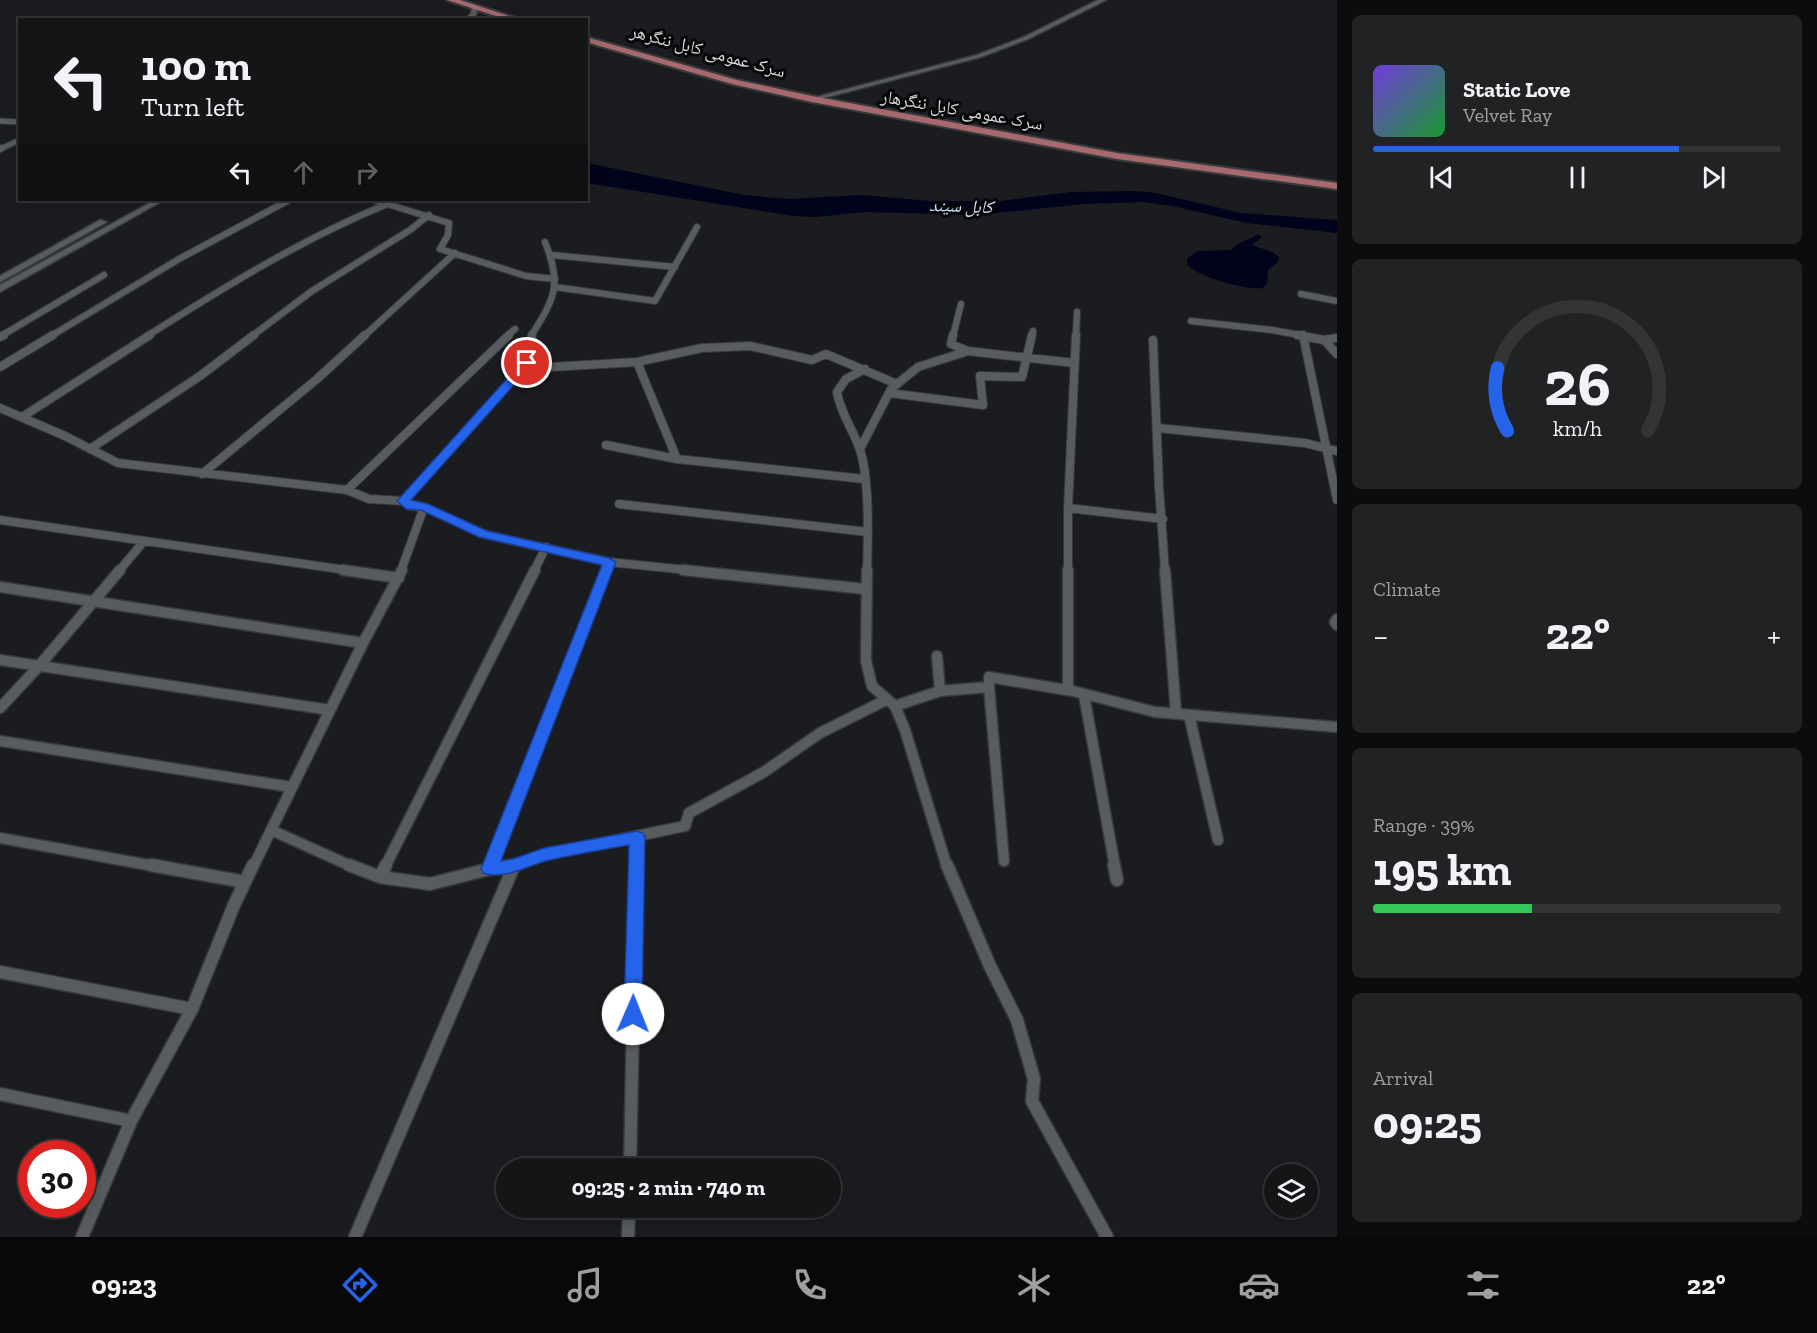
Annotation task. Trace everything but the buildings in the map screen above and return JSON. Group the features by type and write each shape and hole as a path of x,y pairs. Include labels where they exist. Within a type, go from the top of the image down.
{"highway":[{"path":"451,0 521,18"},
{"path":"465,0 521,18"},
{"name":"سرک عمومی کابل ننگرهار","path":"588,38 735,82 1117,156 1337,186"},
{"name":"سرک عمومی کابل ننگرهار","path":"817,98 1132,152 1337,180"}],"street":[{"path":"817,98 979,56 1026,38 1103,0"},
{"path":"470,18 474,13 474,7"},
{"path":"0,121 18,122"},
{"path":"0,149 18,141"},
{"path":"0,279 141,201"},
{"path":"0,289 158,201"},
{"path":"0,367 179,259 287,201"},
{"path":"376,201 449,223 447,235 440,249 526,276 655,301 697,226"},
{"path":"22,417 190,309 341,224 385,205"},
{"path":"90,449 200,376 312,291 429,216"},
{"path":"109,218 121,221"},
{"path":"404,501 527,363 531,337 549,308 555,283 552,255 545,242"},
{"path":"202,474 317,379 455,254"},
{"path":"552,255 675,267"},
{"path":"0,338 104,275"},
{"path":"1301,294 1337,301"},
{"path":"961,304 951,344 968,351 1074,363"},
{"path":"1068,690 1068,508 1077,312"},
{"path":"1191,321 1303,334 1324,340 1337,338"},
{"path":"347,490 515,329"},
{"path":"888,393 983,405 980,376 1022,377 1033,331"},
{"path":"1303,334 1337,500"},
{"path":"1153,340 1162,519 1176,713"},
{"path":"1324,340 1337,354"},
{"path":"527,363 550,367 637,362 702,348 750,346 812,360 826,354 897,384"},
{"path":"860,449 888,393 897,384 918,367 968,351"},
{"path":"637,362 677,459"},
{"path":"865,369 846,379 837,392 839,404 860,449 864,479 868,532 866,661 872,686 891,703 904,730 951,879 1017,1020 1034,1079 1032,1101 1107,1237"},
{"path":"0,408 118,463 347,490 369,499 404,501 411,506 424,507 483,534 609,562 866,589"},
{"path":"1158,428 1305,443 1337,452"},
{"path":"606,445 677,459 864,479"},
{"path":"619,504 868,532"},
{"path":"82,1237 131,1121 192,1009 245,882 363,643 399,578 424,507"},
{"path":"1068,508 1162,519"},
{"path":"0,520 399,578"},
{"path":"0,708 39,666 144,541"},
{"path":"380,877 546,548"},
{"path":"489,869 609,562"},
{"path":"0,587 363,643"},
{"path":"1337,619 1335,622 1337,625"},
{"path":"937,656 940,691"},
{"path":"0,660 330,710"},
{"path":"1004,861 989,677 1068,690 1155,712 1337,727"},
{"path":"271,830 325,856 380,877 430,884 489,869 514,866 544,855 685,826 689,813 764,772 820,733 891,703 940,691 989,687"},
{"path":"1084,695 1118,880"},
{"path":"1189,715 1218,840"},
{"path":"0,741 291,787"},
{"path":"630,1158 637,837"},
{"path":"0,838 245,882"},
{"path":"355,1237 514,866"},
{"path":"0,972 192,1009"},
{"path":"0,1094 131,1121"},
{"path":"628,1237 629,1218"}],"water":[{"name":"کابل سيند","path":"588,163 744,195 787,199 862,195 930,201 1000,201 1071,192 1135,191 1156,193 1241,213 1337,220 1337,233 1247,223 1172,206 1143,202 1084,204 977,215 865,212 816,217 794,216 588,183"},
{"path":"1258,234 1262,237 1252,245 1279,257 1278,262 1268,270 1267,284 1262,288 1222,282 1192,269 1187,264 1187,259 1197,251 1231,250 1237,244"}],"route":[{"path":"527,363 404,501 411,506 424,507 483,534 609,562 489,869 514,866 544,855 637,837 633,1014"}]}
